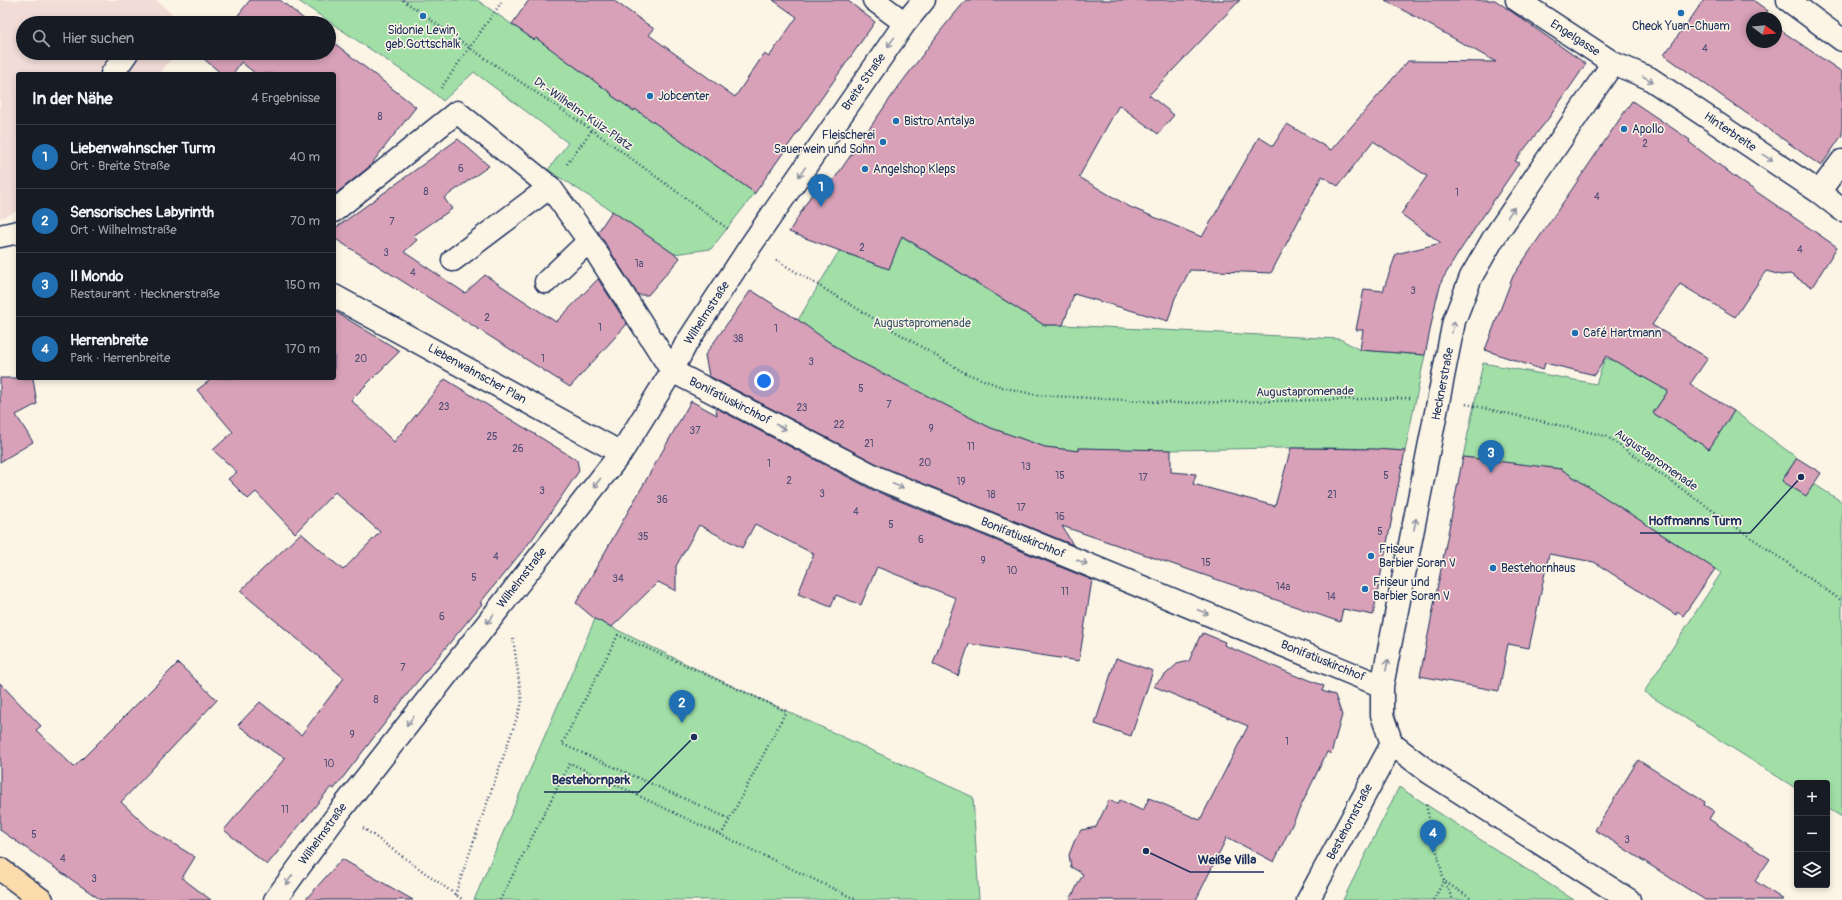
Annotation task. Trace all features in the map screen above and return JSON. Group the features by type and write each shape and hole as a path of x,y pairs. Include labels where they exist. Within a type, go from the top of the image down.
{"main road":[{"path":"0,869 42,900"}],"street":[{"path":"874,0 904,23"},
{"name":"Breite Straße","path":"751,245 904,23 924,0"},
{"name":"Engelgasse","path":"1518,0 1613,63"},
{"path":"1788,0 1842,40"},
{"path":"113,72 122,60"},
{"name":"Hinterbreite","path":"1613,63 1649,78 1819,192 1842,210"},
{"name":"Hecknerstraße","path":"1392,744 1382,715 1382,686 1454,321 1471,278 1493,239 1613,63"},
{"path":"336,210 457,112 550,187 589,241 672,371"},
{"path":"1819,192 1842,161"},
{"path":"453,260 550,187"},
{"path":"0,236 16,232"},
{"path":"546,282 589,241"},
{"name":"Wilhelmstraße","path":"275,900 340,811 621,452 672,371 686,344 751,245"},
{"name":"Liebenwahnscher Plan","path":"336,297 621,452"},
{"name":"Bonifatiuskirchhof","path":"672,371 878,478 1382,686"},
{"path":"1392,744 1430,774 1629,900"},
{"name":"Bestehornstraße","path":"1308,900 1392,744"}],"path":[{"name":"Dr.-Wilhelm-Külz-Platz","path":"403,0 470,48 592,130 751,245"},
{"path":"457,112 436,95 503,0"},
{"path":"550,187 592,130"},
{"name":"Augustapromenade","path":"751,245 965,373 1002,387 1036,395 1179,403 1440,398 1606,436 1842,601"},
{"path":"456,895 522,703 507,597"},
{"path":"721,835 730,819 786,711 618,635 562,744 730,819"},
{"path":"500,900 570,764 857,900"},
{"path":"1430,774 1426,806 1444,881 1453,900"},
{"path":"340,811 463,900"},
{"path":"1433,900 1444,881"},
{"path":"1444,881 1473,900"}],"shaded area":[{"path":"0,0 156,0 174,16 16,16 16,60 170,60 161,72 16,72 16,212 0,218"}],"green space":[{"path":"297,0 477,0 534,40 536,38 612,94 612,96 634,111 635,109 755,193 711,249 674,254 612,211 548,170 568,143 474,72 443,101 428,88 336,26 336,16 321,16"},
{"name":"Augustapromenade","path":"901,236 1044,325 1340,339 1360,350 1425,355 1405,451 1346,448 1136,450 1079,448 1079,451 1045,447 991,428 850,357 798,320 839,251 889,269"},
{"path":"1605,358 1615,361 1668,391 1653,413 1709,449 1734,411 1797,458 1782,480 1814,484 1842,502 1842,817 1830,810 1830,780 1794,780 1794,787 1644,692 1721,573 1561,469 1546,467 1536,474 1491,461 1492,457 1487,457 1487,460 1463,457 1483,363 1596,384"},
{"path":"595,619 715,678 973,797 979,900 474,900"},
{"path":"1399,787 1574,900 1343,900"}],"building":[{"path":"250,0 280,0 300,16 237,16"},
{"path":"529,0 613,0 654,29 649,35 735,97 764,54 769,57 797,17 773,0 847,0 875,22 755,193 635,109 634,111 611,95 612,94 536,38 534,40 512,24"},
{"path":"966,0 1240,0 1149,95 1174,115 1158,134 1119,105 1079,177 1130,207 1202,237 1259,137 1273,146 1287,124 1331,150 1408,61 1496,62 1385,0 1495,0 1586,64 1548,119 1515,161 1519,163 1442,280 1436,301 1425,355 1360,350 1363,330 1356,330 1364,289 1383,291 1396,254 1441,243 1401,214 1427,176 1373,141 1338,186 1322,176 1271,273 1190,270 1175,298 1168,321 1074,294 1063,325 1044,325 902,236 889,269 789,232 819,182 828,188 896,90"},
{"path":"1704,0 1753,0 1768,11 1746,12 1746,48 1782,48 1782,31 1842,72 1842,135 1821,166 1664,55"},
{"path":"336,44 416,107 369,167 336,193 336,72 254,72 241,62 234,72 220,72 205,60 336,60"},
{"path":"1632,101 1690,140 1689,142 1738,179 1837,247 1812,287 1790,274 1781,275 1766,271 1735,317 1680,284 1652,325 1708,358 1690,384 1734,411 1709,449 1653,413 1668,391 1606,356 1595,375 1545,363 1543,370 1485,350 1513,276"},
{"path":"458,139 489,166 444,198 452,209 413,236 417,240 404,252 465,293 485,275 556,322 598,279 627,324 570,387 336,239 336,228"},
{"path":"612,211 680,258 648,295 638,295 598,232"},
{"path":"751,290 798,320 850,357 991,428 1045,447 1079,451 1079,448 1171,450 1171,472 1196,474 1193,484 1275,506 1291,448 1375,449 1405,451 1373,615 1343,609 1340,622 1062,526 1073,545 883,467 709,376 705,355"},
{"path":"336,312 400,351 351,400 394,442 445,379 577,460 579,471 533,538 480,603 482,604 412,688 334,789 331,787 267,865 224,830 285,758 274,752 238,725 260,702 301,735 344,678 240,591 301,533 343,570 380,532 335,492 295,533 256,492 248,499 228,479 237,472 213,450 233,432 197,390 210,380 336,380"},
{"path":"0,378 33,380 37,404 16,415 33,442 0,462"},
{"path":"691,401 717,415 716,408 873,490 1092,580 1079,661 969,644 958,676 933,664 956,598 877,567 861,605 836,595 831,607 798,594 814,554 755,524 742,548 699,525 676,566 676,591 658,582 612,627 595,619 576,603"},
{"name":"Bestehornhaus","path":"1463,457 1561,469 1715,569 1683,616 1677,612 1676,615 1594,562 1549,554 1529,648 1508,644 1499,691 1420,676"},
{"path":"1797,458 1821,473 1806,496 1782,481"},
{"path":"1203,633 1225,642 1224,645 1301,678 1302,677 1324,686 1322,691 1335,695 1342,715 1331,754 1327,752 1274,862 1227,837 1196,900 1070,900 1083,874 1071,867 1069,855 1074,842 1081,830 1096,827 1109,800 1118,804 1120,800 1143,811 1149,798 1200,820 1248,726 1153,686 1177,664 1189,661 1200,636 1201,637"},
{"path":"1116,658 1153,671 1131,736 1095,724"},
{"path":"178,663 217,700 121,802 151,830 195,857 182,878 211,900 101,900 0,830 0,683 41,726 36,730 74,767"},
{"path":"1638,760 1705,802 1704,805 1714,811 1709,819 1770,859 1755,881 1784,900 1705,900 1595,830"},
{"path":"342,859 413,900 305,900"}],"place":[{"name":"Cheok Yuan-Chuam","path":"1681,13"},
{"name":"Sidonie Lewin, geb.Gottschalk","path":"423,16"},
{"name":"Jobcenter","path":"650,96"},
{"name":"Bistro Antalya","path":"896,121"},
{"name":"Apollo","path":"1624,129"},
{"name":"Fleischerei Sauerwein und Sohn","path":"883,142"},
{"name":"Angelshop Kleps","path":"865,169"},
{"name":"Liebenwahnscher Turm","path":"821,207"},
{"name":"Café Hartmann","path":"1575,333"},
{"name":"Il Mondo","path":"1491,473"},
{"name":"Hoffmanns Turm","path":"1801,477"},
{"name":"Friseur Barbier Soran V","path":"1371,556"},
{"name":"Bestehornhaus","path":"1493,568"},
{"name":"Friseur und Barbier Soran V","path":"1365,589"},
{"name":"Sensorisches Labyrinth","path":"682,723"},
{"name":"Bestehornpark","path":"694,737"},
{"name":"Weiße Villa","path":"1146,851"},
{"name":"Herrenbreite","path":"1433,853"}]}
